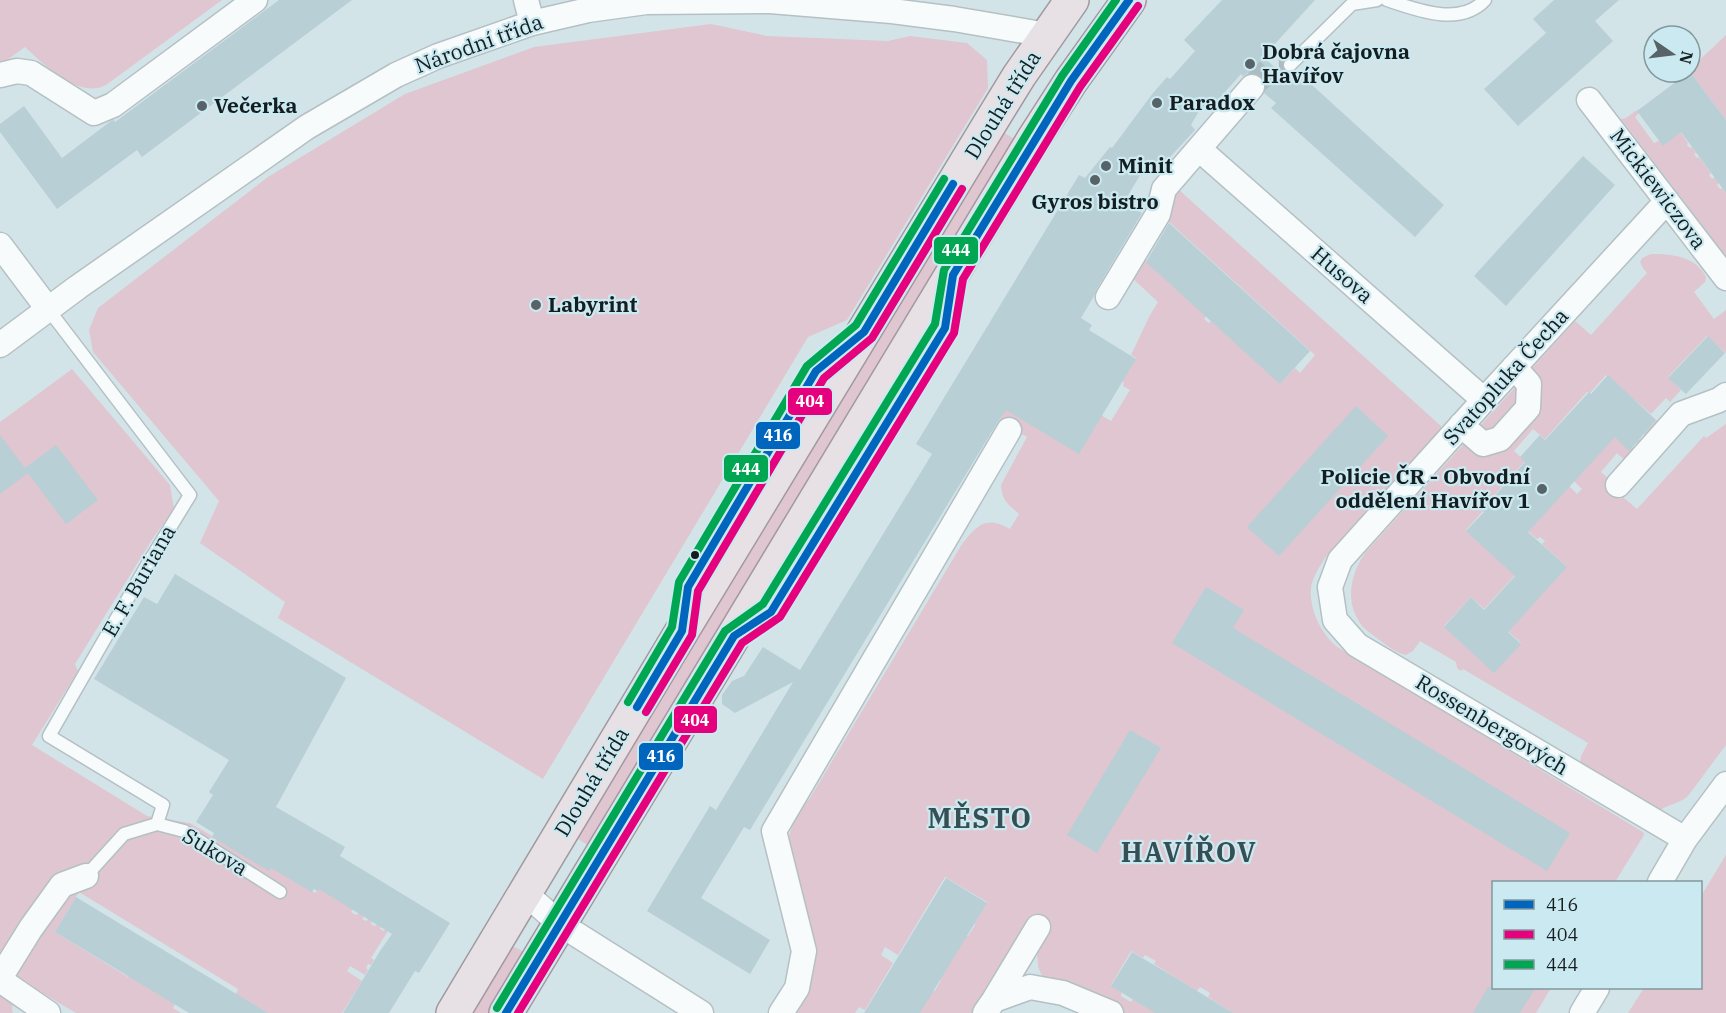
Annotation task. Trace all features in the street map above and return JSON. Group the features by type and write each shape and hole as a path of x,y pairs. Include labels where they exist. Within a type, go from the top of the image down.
{"main road":[{"name":"Dlouhá třída","path":"453,1013 1019,76 1072,0"},
{"name":"Národní třída","path":"1047,35 1119,12"},
{"path":"506,1013 952,275 1071,81 1119,12"}],"street":[{"path":"0,75 17,71 31,73 94,112 113,105 255,0"},
{"name":"Národní třída","path":"0,345 307,127 396,75 457,49 529,11 588,10 646,2 770,2 892,11 1047,35"},
{"path":"1108,297 1158,214 1164,189 1252,87"},
{"name":"Mickiewiczova","path":"1589,100 1726,278"},
{"name":"Husova","path":"1199,149 1484,400"},
{"name":"Svatopluka Čecha","path":"1330,587 1340,560 1667,201"},
{"path":"0,245 48,309"},
{"path":"1461,425 1483,444 1500,439 1528,408 1529,384 1514,367"},
{"path":"1618,485 1680,414 1719,400 1726,394"},
{"path":"781,1013 797,988 804,951 774,831 1009,430"},
{"name":"Rossenbergových","path":"1330,587 1335,620 1357,645 1685,839"},
{"path":"1661,881 1685,839 1726,784"},
{"name":"Sukova","path":"48,1013 0,979 31,928 62,885 86,876"},
{"path":"525,893 560,924 701,1013"},
{"path":"990,1006 1038,927"},
{"path":"990,1006 1030,987 1063,993 1111,1013"},
{"path":"1582,1013 1596,989"}],"lane":[{"path":"1290,65 1352,4 1377,0"},
{"path":"1387,0 1421,11 1461,15 1480,6 1485,0"},
{"name":"E. F. Buriana","path":"48,309 189,495 49,736 163,805 157,824"},
{"name":"Sukova","path":"86,876 123,834 157,824 184,831 280,892"}],"shaded area":[{"path":"0,0 222,0 106,85 85,88 63,78 25,47 0,65"},
{"path":"711,24 767,36 888,41 910,36 967,43 987,60 988,88 847,320 808,337 543,779 278,618 285,602 200,543 219,501 93,352 89,330 98,308 268,177 405,94 534,47"},
{"path":"1726,35 1726,120 1699,84 1702,84 1702,58"},
{"path":"1637,110 1639,113 1635,117 1654,143 1680,131 1687,145 1692,147 1696,153 1694,154 1711,173 1709,175 1712,179 1715,177 1719,183 1717,185 1726,193 1726,256 1621,119"},
{"path":"1001,131 1018,141 592,848 575,837"},
{"path":"1178,189 1441,426 1441,429 1325,558 1316,572 1311,588 1312,605 1327,637 1339,648 1643,832 1644,835 1616,881 1492,881 1492,989 1550,989 1536,1013 1233,1013 1208,997 1210,993 1200,987 1197,991 1154,964 1156,961 1145,955 1143,958 1131,951 1111,985 1122,993 1121,996 1131,1002 1133,999 1156,1013 1099,1013 1044,980 1038,967 1030,919 972,1013 919,1013 933,990 935,991 987,902 945,877 898,955 885,947 881,955 893,963 865,1010 859,1007 855,1013 797,1013 792,1009 799,996 788,843 790,831 962,544 977,527 983,524 994,523 1010,529 1019,514 1004,499 1001,485 1027,437 999,421 1005,410 1101,415 1111,421 1130,390 1123,386 1122,381 1136,358 1131,355 1158,302 1129,275 1138,253 1207,315 1204,319 1209,323 1212,320 1281,383 1295,368 1300,373 1315,355 1168,221 1158,222"},
{"path":"1651,254 1689,260 1702,270 1706,277 1705,282 1694,292 1714,319 1726,310 1726,353 1707,336 1668,377 1681,390 1670,402 1666,398 1651,414 1606,375 1590,393 1587,392 1545,439 1533,429 1514,451 1525,461 1466,530 1515,575 1484,609 1471,597 1444,626 1494,672 1521,643 1508,631 1566,566 1542,544 1545,541 1540,537 1537,539 1528,531 1569,486 1577,494 1582,489 1574,481 1614,436 1635,449 1639,445 1636,442 1638,439 1642,442 1646,436 1644,434 1656,420 1664,426 1629,464 1617,453 1601,472 1612,482 1607,488 1620,499 1623,497 1637,509 1704,436 1706,438 1726,424 1726,745 1688,796 1659,811 1580,765 1581,756 1588,743 1463,669 1461,671 1457,668 1456,662 1420,641 1413,651 1406,655 1388,646 1363,627 1353,609 1351,599 1353,580 1365,553 1575,321 1591,335 1647,273 1640,262 1642,258"},
{"path":"72,369 170,485 174,509 153,538 75,664 78,671 32,745 147,816 190,823 269,870 271,867 315,893 319,888 353,909 351,912 364,916 362,919 366,921 369,919 372,921 371,924 375,926 377,924 381,926 380,929 388,931 371,958 374,960 371,965 368,964 365,975 350,966 347,971 362,981 342,1013 268,1013 236,994 238,989 79,892 55,932 175,1004 173,1008 181,1013 76,1013 5,971 0,978 0,422"},
{"path":"1726,855 1726,1013 1628,1013 1643,989 1702,989 1702,894"},
{"path":"514,947 524,953 492,1013 470,1013 508,949"},
{"path":"0,995 13,1003 13,1013 0,1013"}],"building":[{"path":"279,0 352,0 142,157 137,150 57,209 0,132 0,124 24,106 62,158 111,121 115,122"},
{"path":"1222,0 1315,0 1263,57 1293,83 1301,75 1444,205 1415,237 1271,108 1276,103 1264,93 1266,83 1262,77 1254,73 1243,76 1241,74 1216,102 1210,100 1199,111 1191,125 1195,130 1160,168 1154,172 1142,172 1124,202 1142,213 1081,318 1092,325 1089,330 1136,359 1079,454 1006,410 750,830 744,827 701,898 770,940 750,974 647,911 710,806 716,810 793,682 735,713 722,704 722,695 732,681 744,676 763,647 800,670 932,454 916,444 1079,175 1085,178 1110,147 1112,148 1153,93 1167,77 1170,79 1195,51 1184,40"},
{"path":"1554,0 1619,0 1595,21 1613,41 1518,126 1484,89 1546,33 1533,19"},
{"path":"1673,84 1699,84 1726,120 1726,193 1681,132 1663,146 1637,111"},
{"path":"1583,156 1615,185 1506,306 1474,276"},
{"path":"1169,223 1310,351 1280,384 1146,262"},
{"path":"1708,336 1725,353 1686,394 1668,378"},
{"path":"1608,375 1656,420 1629,451 1615,437 1528,532 1567,567 1508,632 1521,644 1494,673 1444,627 1471,597 1484,610 1515,576 1466,531 1525,462 1520,457 1540,435 1545,440 1589,392 1591,394"},
{"path":"1356,406 1388,436 1279,556 1247,527"},
{"path":"0,435 25,468 56,445 98,500 66,524 28,473 0,494"},
{"path":"175,574 346,678 276,807 345,847 340,856 450,923 419,973 415,971 389,1013 343,1013 392,934 319,889 318,891 314,889 312,892 271,868 269,871 212,837 214,833 196,822 213,795 209,792 229,760 94,679 144,597 157,604"},
{"path":"1206,587 1244,610 1233,628 1570,833 1547,871 1172,643"},
{"path":"1130,730 1161,748 1097,853 1067,835"},
{"path":"946,878 987,903 920,1013 864,1013"},
{"path":"76,897 268,1013 189,1013 55,932"},
{"path":"1132,952 1233,1013 1155,1013 1111,986"},
{"path":"1488,987 1492,989 1535,989 1520,1013 1473,1013"}],"tunnel":[{"path":"1252,87 1272,66 1290,65"}],"transit line":[{"name":"444","path":"497,1008 725,631 763,604 935,324 944,270 1062,76 1116,0"},
{"name":"416","path":"506,1013 734,636 771,612 945,328 953,275 1071,81 1129,0"},
{"name":"404","path":"518,1013 742,643 780,617 954,333 963,279 1080,87 1138,6"},
{"name":"444","path":"628,702 672,627 679,582 807,366 856,325 944,179"},
{"name":"416","path":"637,707 682,631 688,587 816,371 864,332 953,184"},
{"name":"404","path":"646,712 692,635 698,591 824,378 872,338 962,189"}],"place":[{"name":"Dobrá čajovna Havířov","path":"1250,64"},
{"name":"Paradox","path":"1157,103"},
{"name":"Večerka","path":"202,106"},
{"name":"Minit","path":"1106,166"},
{"name":"Gyros bistro","path":"1095,180"},
{"name":"Labyrint","path":"536,305"},
{"name":"Policie ČR - Obvodní oddělení Havířov 1","path":"1542,489"}],"district":[{"name":"MĚSTO","path":"980,819"},
{"name":"HAVÍŘOV","path":"1189,853"}]}
